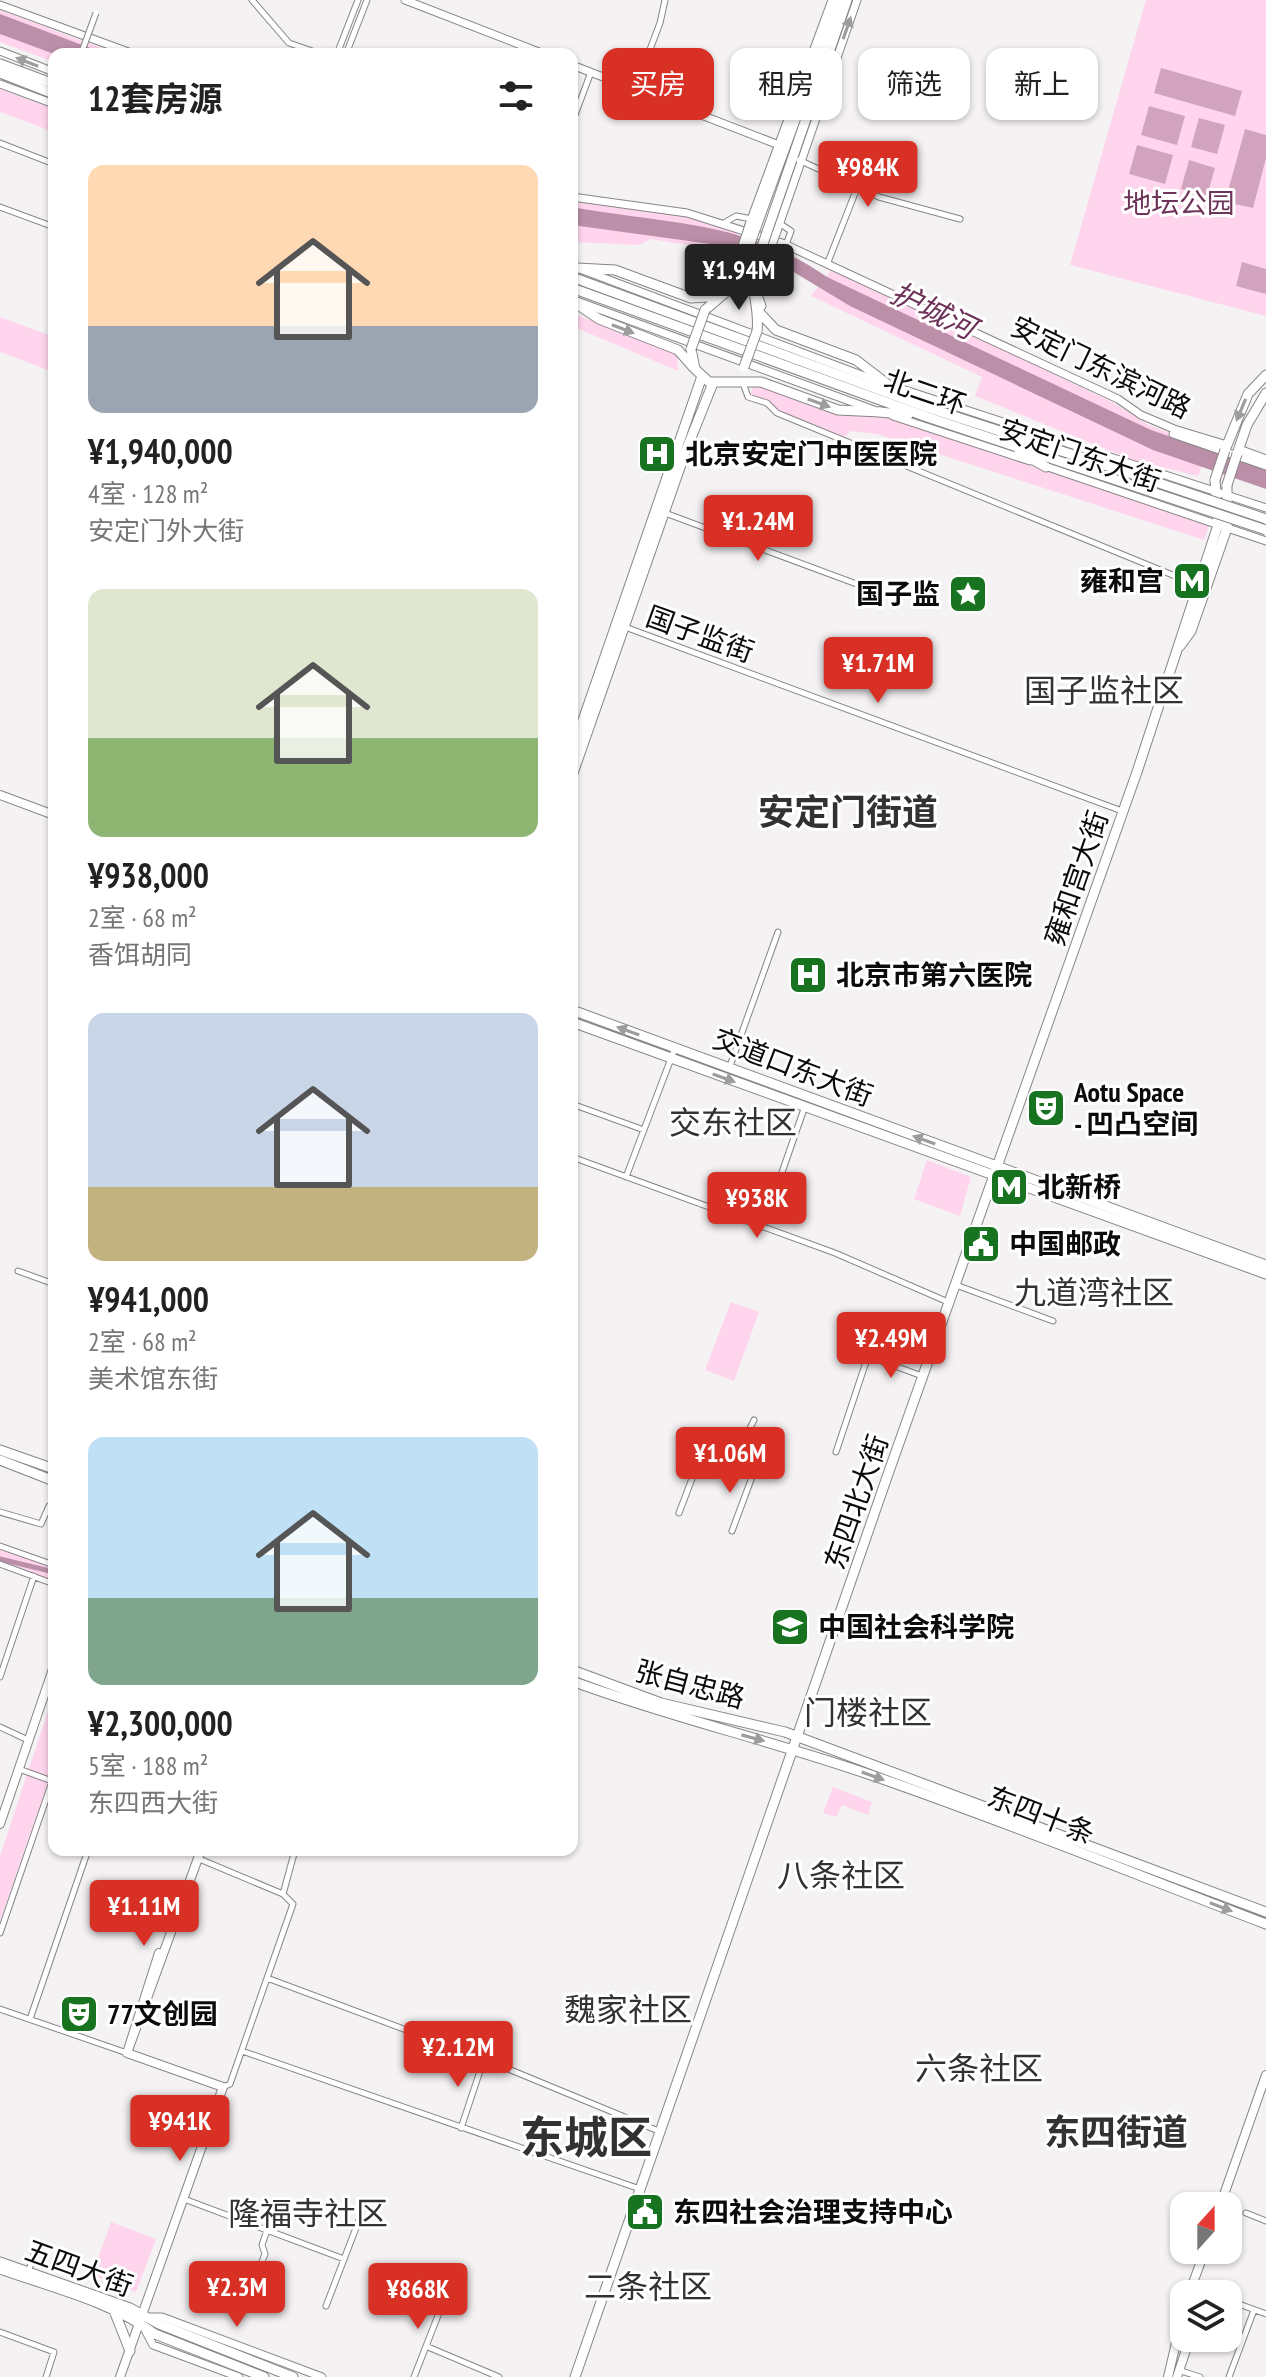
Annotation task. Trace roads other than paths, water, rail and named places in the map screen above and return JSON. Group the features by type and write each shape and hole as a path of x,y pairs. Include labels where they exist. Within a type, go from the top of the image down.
{"main road":[{"path":"839,0 784,149 775,221 752,292 776,330 856,360 928,413"},
{"path":"578,270 615,270 691,298 733,286 752,224 847,0"},
{"path":"0,64 48,82"},
{"path":"0,73 48,92"},
{"name":"北二环","path":"578,272 995,439 1266,519"},
{"name":"北二环","path":"578,290 928,413 1127,478 1266,530"},
{"path":"578,757 698,374 691,349 705,310 720,292"},
{"path":"578,304 599,319 678,350 698,374 713,383 761,382 838,410 928,413"},
{"path":"737,382 757,331 760,309"},
{"path":"1223,527 1215,480 1248,394 1266,375"},
{"path":"578,736 713,383"},
{"path":"1223,527 1227,490 1238,452 1253,414 1266,393"},
{"path":"995,439 1046,467"},
{"name":"雍和宫大街","path":"996,1172 1123,811 1198,585 1223,527"},
{"name":"雍和宫大街","path":"1178,648 1191,631 1223,527"},
{"path":"0,795 48,813"},
{"name":"交道口东大街","path":"578,1012 730,1066 996,1172"},
{"name":"交道口东大街","path":"578,1024 805,1108 996,1172"},
{"path":"996,1172 1266,1265"},
{"path":"996,1172 1266,1274"},
{"name":"东四北大街","path":"575,2377 996,1172"},
{"path":"0,1450 48,1467"},
{"path":"0,1460 48,1479"},
{"name":"张自忠路","path":"578,1672 661,1703 800,1738"},
{"name":"张自忠路","path":"578,1683 658,1712 796,1750"},
{"path":"0,1824 48,1684"},
{"name":"东四十条","path":"800,1738 1266,1912"},
{"name":"东四十条","path":"796,1750 1266,1924"},
{"path":"120,2377 223,2087 127,2053 129,2039 197,1856"},
{"path":"1225,2192 1266,2075"},
{"name":"五四大街","path":"0,2262 142,2319"},
{"name":"五四大街","path":"0,2269 115,2313 142,2319"},
{"path":"115,2313 130,2351"},
{"path":"142,2319 155,2334 264,2377"},
{"path":"142,2319 293,2377"},
{"path":"1174,2373 1177,2352"},
{"path":"1174,2373 1184,2352"}],"street":[{"path":"252,0 289,43 304,48"},
{"path":"339,48 358,0"},
{"path":"348,48 367,0"},
{"path":"405,0 529,48"},
{"path":"651,48 665,0"},
{"path":"784,149 832,0"},
{"path":"786,245 791,231 775,221 801,160 857,0"},
{"path":"0,5 118,48"},
{"path":"83,48 96,13"},
{"path":"0,51 48,70"},
{"path":"578,67 602,76"},
{"path":"578,107 591,72"},
{"path":"0,84 48,102"},
{"path":"712,120 784,149 857,188 960,219"},
{"path":"0,143 48,162"},
{"path":"828,262 857,188"},
{"name":"安定门东滨河路","path":"578,198 687,213 786,245 1118,399 1141,415 1226,448"},
{"path":"0,207 48,225"},
{"path":"724,223 736,216 752,224"},
{"name":"安定门东大街","path":"578,271 890,386 1216,492 1227,490 1266,508"},
{"name":"安定门东大街","path":"578,302 618,313 880,412 1266,541"},
{"path":"737,382 748,397 767,403 777,413 1198,585"},
{"path":"1141,415 1169,432 1266,466"},
{"path":"1238,452 1266,459"},
{"path":"1131,496 1141,467"},
{"path":"664,513 862,586"},
{"name":"国子监街","path":"620,626 1123,811"},
{"path":"730,1066 778,932"},
{"path":"626,1177 675,1048"},
{"path":"763,1227 808,1097"},
{"path":"578,1106 644,1130"},
{"path":"578,1159 763,1227 950,1303"},
{"path":"18,1271 48,1282"},
{"path":"956,1285 1053,1321"},
{"path":"836,1452 868,1356 923,1376"},
{"path":"734,1462 754,1420"},
{"path":"679,1513 701,1455"},
{"path":"732,1531 755,1469"},
{"path":"0,1512 41,1524 48,1508"},
{"path":"0,1546 48,1563"},
{"path":"0,1564 48,1582"},
{"path":"0,1677 34,1576"},
{"path":"0,1727 29,1740"},
{"path":"19,1769 48,1778"},
{"path":"0,1933 48,1794"},
{"path":"30,2019 86,1856"},
{"path":"206,1856 283,1894 293,1904 230,2084 223,2087"},
{"path":"283,1894 293,1856"},
{"path":"267,1978 484,2059 661,2132"},
{"path":"0,2009 127,2053"},
{"path":"242,2051 640,2189"},
{"path":"461,2128 484,2059"},
{"path":"184,2199 344,2259"},
{"path":"1246,2213 1266,2221"},
{"path":"326,2306 361,2215"},
{"path":"255,2279 265,2254 262,2245 267,2230"},
{"path":"28,2272 37,2247"},
{"path":"414,2377 446,2295"},
{"path":"1242,2305 1266,2314"},
{"path":"1229,2377 1254,2310"},
{"path":"239,2377 153,2345 142,2319 162,2317 322,2377"},
{"path":"0,2332 54,2352 46,2377"},
{"path":"428,2347 499,2377"},
{"path":"1174,2373 1200,2377"}],"waterway":[{"path":"0,1559 48,1571"}],"place":[{"name":"北京安定门中医医院","path":"657,454"},
{"name":"雍和宫","path":"1192,581"},
{"name":"国子监","path":"968,594"},
{"name":"北京市第六医院","path":"808,975"},
{"name":"Aotu Space - 凹凸空间","path":"1046,1108"},
{"name":"北新桥","path":"1009,1187"},
{"name":"中国邮政","path":"981,1244"},
{"name":"中国社会科学院","path":"790,1627"},
{"name":"77文创园","path":"79,2014"},
{"name":"东四社会治理支持中心","path":"645,2212"}],"district":[{"name":"国子监社区","path":"1104,691"},
{"name":"安定门街道","path":"848,812"},
{"name":"交东社区","path":"733,1123"},
{"name":"九道湾社区","path":"1094,1293"},
{"name":"门楼社区","path":"868,1713"},
{"name":"八条社区","path":"841,1876"},
{"name":"魏家社区","path":"628,2010"},
{"name":"六条社区","path":"979,2069"},
{"name":"东四街道","path":"1116,2132"},
{"name":"东城区","path":"586,2138"},
{"name":"隆福寺社区","path":"308,2214"},
{"name":"二条社区","path":"648,2287"}],"park label":[{"name":"地坛公园","path":"1179,203"}],"water label":[{"name":"护城河","path":"933,311"}]}
